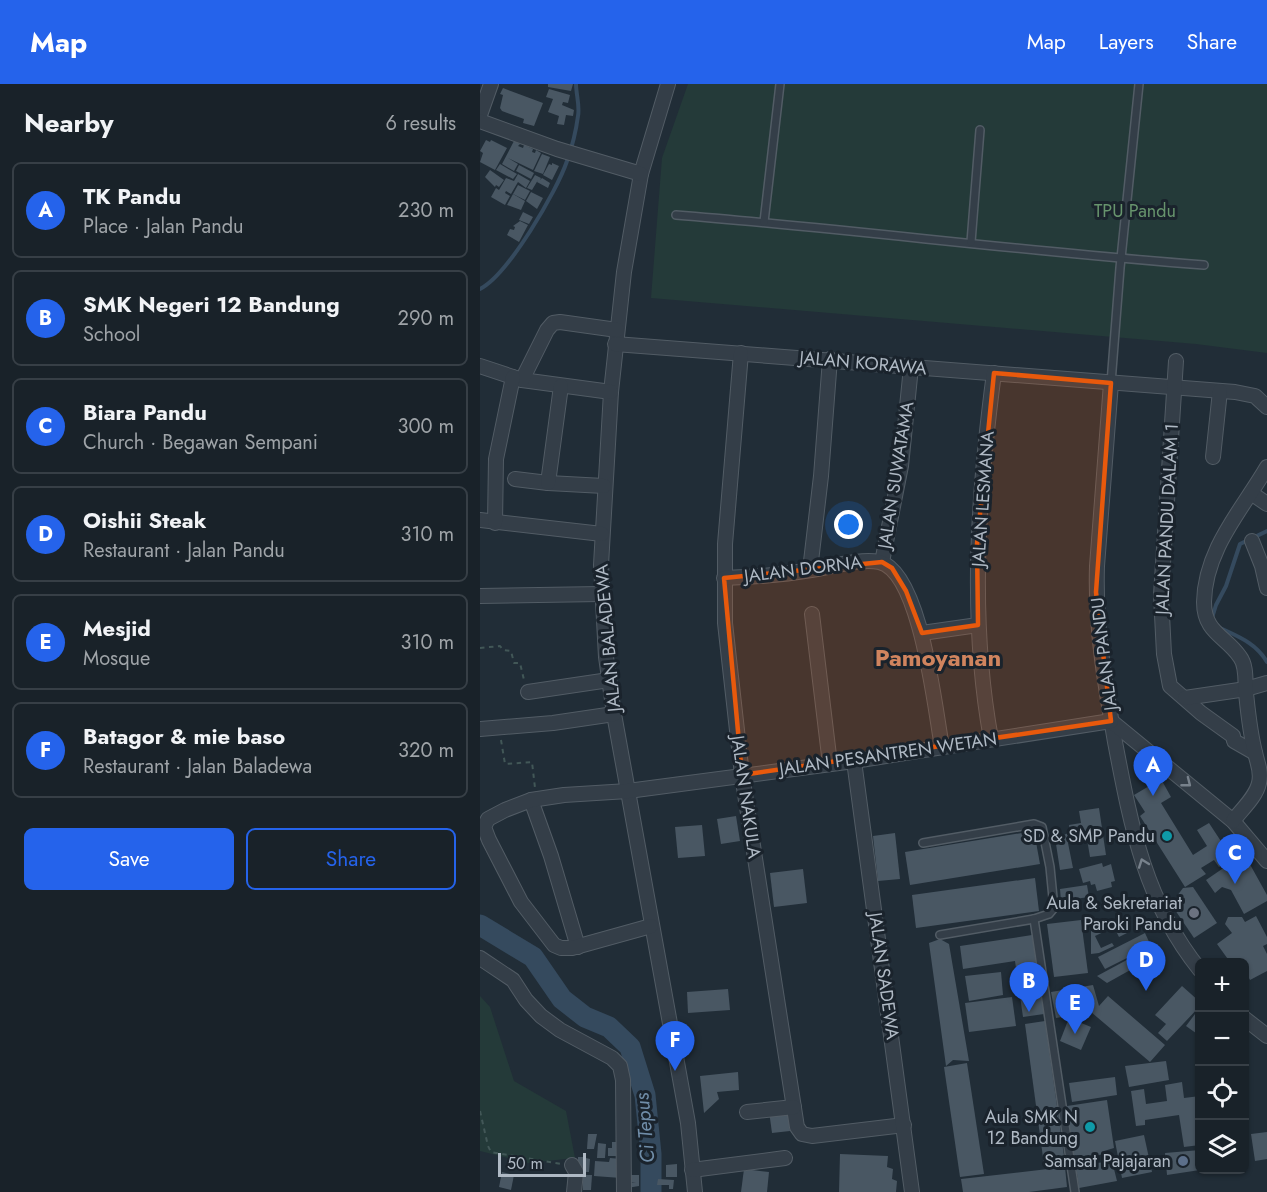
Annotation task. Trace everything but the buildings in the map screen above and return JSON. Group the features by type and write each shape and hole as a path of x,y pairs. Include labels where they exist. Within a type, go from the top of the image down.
{"street":[{"path":"480,115 491,84"},
{"name":"JALAN BALADEWA","path":"668,84 641,174 624,272 616,337 604,486 601,594 614,714 688,1123 695,1192"},
{"path":"480,122 557,149 641,174"},
{"name":"JALAN KORAWA","path":"517,379 553,323 616,337 741,353 1111,383"},
{"name":"JALAN NAKULA","path":"741,353 724,578 725,623 742,775 794,1107 799,1130 806,1136 904,1125"},
{"path":"810,570 821,476 830,359"},
{"name":"JALAN PANDU DALAM 1","path":"1176,361 1161,595 1164,654 1170,686 1201,713 1233,736 1234,741 1259,751"},
{"path":"480,366 517,379 611,392"},
{"name":"JALAN SUWATAMA","path":"911,367 901,466 882,562 892,568 917,614 942,747"},
{"name":"JALAN LESMANA","path":"991,739 978,625 977,544 994,373"},
{"path":"495,523 496,459 517,379"},
{"path":"1111,383 1245,393 1264,401"},
{"name":"JALAN PANDU","path":"1111,383 1096,592 1099,634 1111,721 1131,826 1140,855 1164,915 1176,937 1195,963"},
{"path":"548,483 561,386"},
{"path":"1214,457 1220,391"},
{"path":"1233,821 1258,786 1259,751 1242,660 1210,626 1204,605 1207,579 1217,546 1267,467"},
{"path":"515,478 548,483 604,486"},
{"path":"1251,493 1267,504"},
{"path":"480,520 602,534"},
{"path":"1252,542 1262,566 1267,588"},
{"name":"JALAN DORNA","path":"724,578 771,576 867,561 882,562"},
{"path":"480,596 601,594"},
{"path":"812,614 830,764"},
{"path":"922,633 978,625"},
{"path":"528,692 609,680"},
{"path":"1185,698 1246,689 1267,683"},
{"path":"480,729 614,714"},
{"path":"1111,721 1233,821 1267,861"},
{"name":"JALAN PESANTREN WETAN","path":"484,842 484,827 488,819 505,810 534,800 564,795 628,791 854,761 1111,721"},
{"name":"JALAN SADEWA","path":"854,761 912,1192"},
{"path":"1250,799 1267,795"},
{"path":"534,800 578,947"},
{"path":"484,842 521,902 554,945 561,948 578,947 651,926"},
{"path":"480,958 513,980 526,1000 541,1016 560,1030 612,1058 620,1066 623,1080 624,1192"},
{"path":"1249,1021 1267,1036"},
{"path":"747,1112 794,1107"},
{"path":"692,1170 785,1158"},
{"path":"572,1165 576,1172 574,1192"}],"lane":[{"path":"764,222 780,84"},
{"path":"1111,383 1139,84"},
{"path":"971,242 980,130"},
{"path":"676,215 971,242 1121,259 1204,264"},
{"path":"923,843 1034,824 1042,827 1050,867 1054,908 1049,914 1034,919 940,935"},
{"path":"1034,919 1075,1192"}],"path":[{"path":"480,648 500,646 503,650 513,650 514,663 520,663 528,692"},
{"path":"500,728 505,764 531,762 534,800"},
{"path":"480,1110 491,1152 572,1165"}],"highlighted area":[{"path":"994,373 1111,383 1096,592 1111,721 742,775 724,578 882,562 892,568 906,591 922,633 978,625 977,544"}],"green space":[{"name":"TPU Pandu","path":"688,84 1267,84 1267,353 1196,344 651,298 662,158"},
{"path":"480,996 490,1007 514,1081 566,1111 575,1158 528,1163 480,1151"}],"waterway":[{"path":"480,289 491,281 517,250 562,175 571,150 577,122 579,108 576,84"},
{"path":"1212,618 1240,544 1267,531"},
{"path":"1220,628 1252,645 1267,662"},
{"name":"Ci Tepus","path":"480,925 533,957 562,999 585,1017 609,1027 630,1047 645,1095 651,1154 651,1192"}],"place":[{"name":"TK Pandu","path":"1153,796"},
{"name":"SD & SMP Pandu","path":"1167,836"},
{"name":"Biara Pandu","path":"1235,884"},
{"name":"Aula & Sekretariat Paroki Pandu","path":"1194,913"},
{"name":"Oishii Steak","path":"1146,991"},
{"name":"SMK Negeri 12 Bandung","path":"1029,1012"},
{"name":"Mesjid","path":"1075,1034"},
{"name":"Batagor & mie baso","path":"675,1071"},
{"name":"Aula SMK N 12 Bandung","path":"1090,1127"},
{"name":"Samsat Pajajaran","path":"1183,1161"}],"district":[{"name":"Pamoyanan","path":"938,657"}]}
